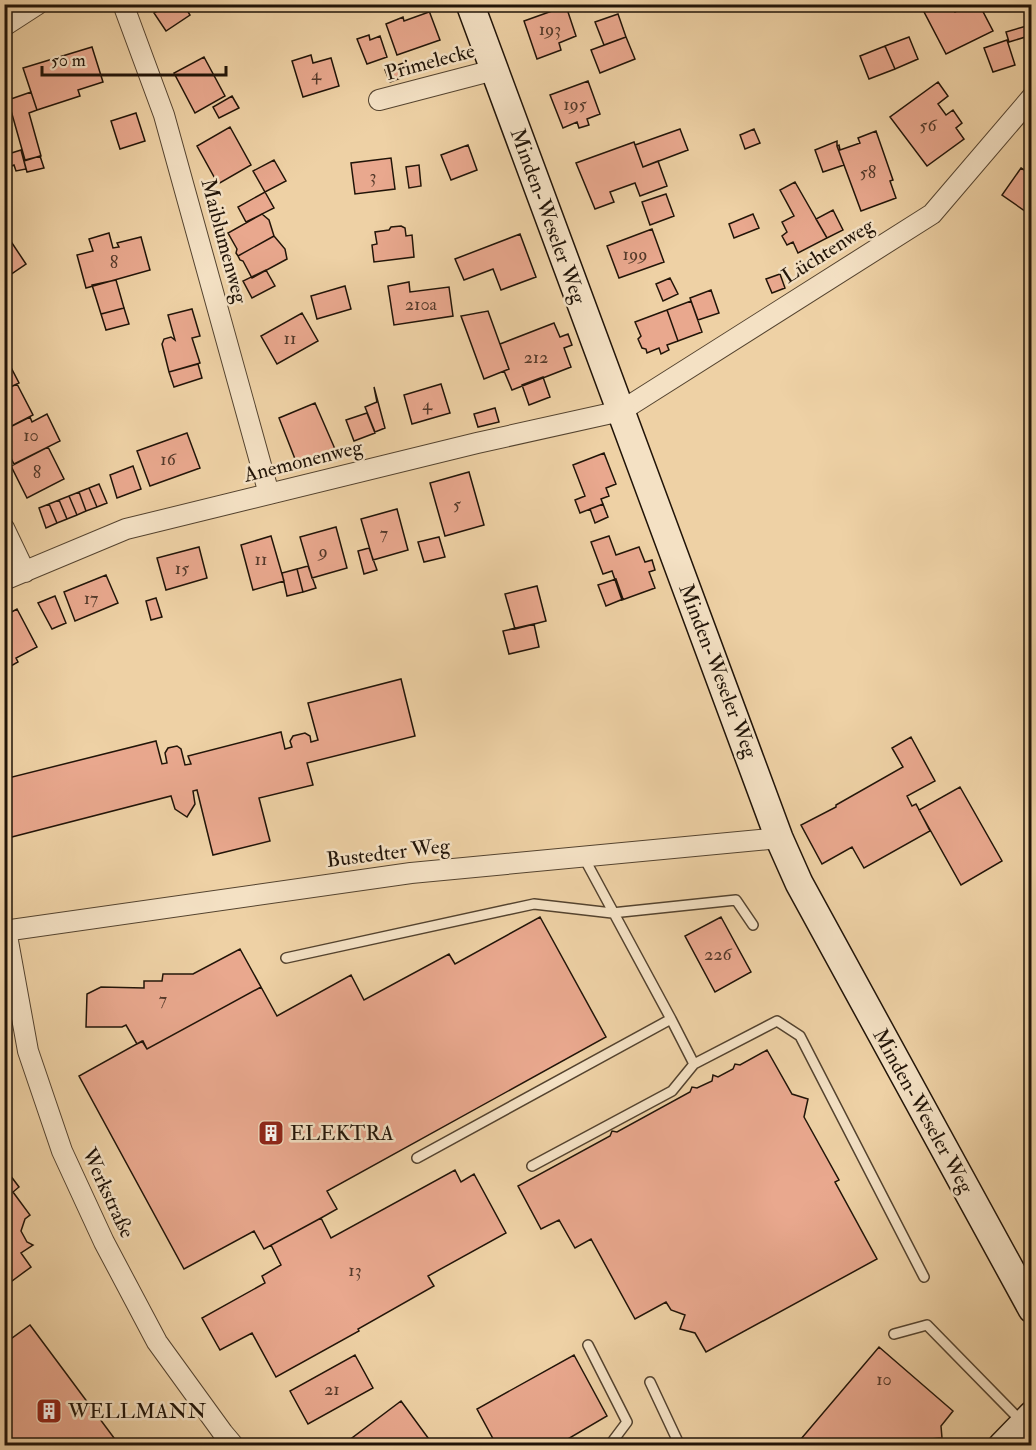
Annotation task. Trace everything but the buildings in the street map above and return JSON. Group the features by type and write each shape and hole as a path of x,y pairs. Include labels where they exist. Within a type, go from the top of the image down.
{"street":[{"path":"4,26 38,4"},
{"name":"Maiblumenweg","path":"123,4 164,115 269,494"},
{"name":"Minden-Weseler Weg","path":"470,4 779,838 799,883 1032,1309"},
{"name":"Primelecke","path":"379,100 494,70"},
{"name":"Lüchtenweg","path":"621,411 932,214 1032,97"},
{"name":"Anemonenweg","path":"4,580 126,529 477,443 621,411"},
{"path":"4,528 25,572"},
{"name":"Bustedter Weg","path":"5,930 411,873 779,838"},
{"name":"Werkstraße","path":"5,930 28,1051 62,1151 104,1242 157,1342 234,1446"},
{"path":"1002,1446 1028,1420"}],"lane":[{"path":"583,856 694,1064"},
{"path":"286,958 534,904 612,913 736,900 753,925"},
{"path":"417,1158 671,1019"},
{"path":"532,1166 672,1091 694,1064 777,1021 800,1036 924,1277"},
{"path":"894,1334 927,1325 1028,1420"},
{"path":"588,1345 627,1422 609,1446"},
{"path":"650,1382 680,1446"}],"place":[{"name":"ELEKTRA","path":"271,1133"},
{"name":"WELLMANN","path":"49,1411"}]}
